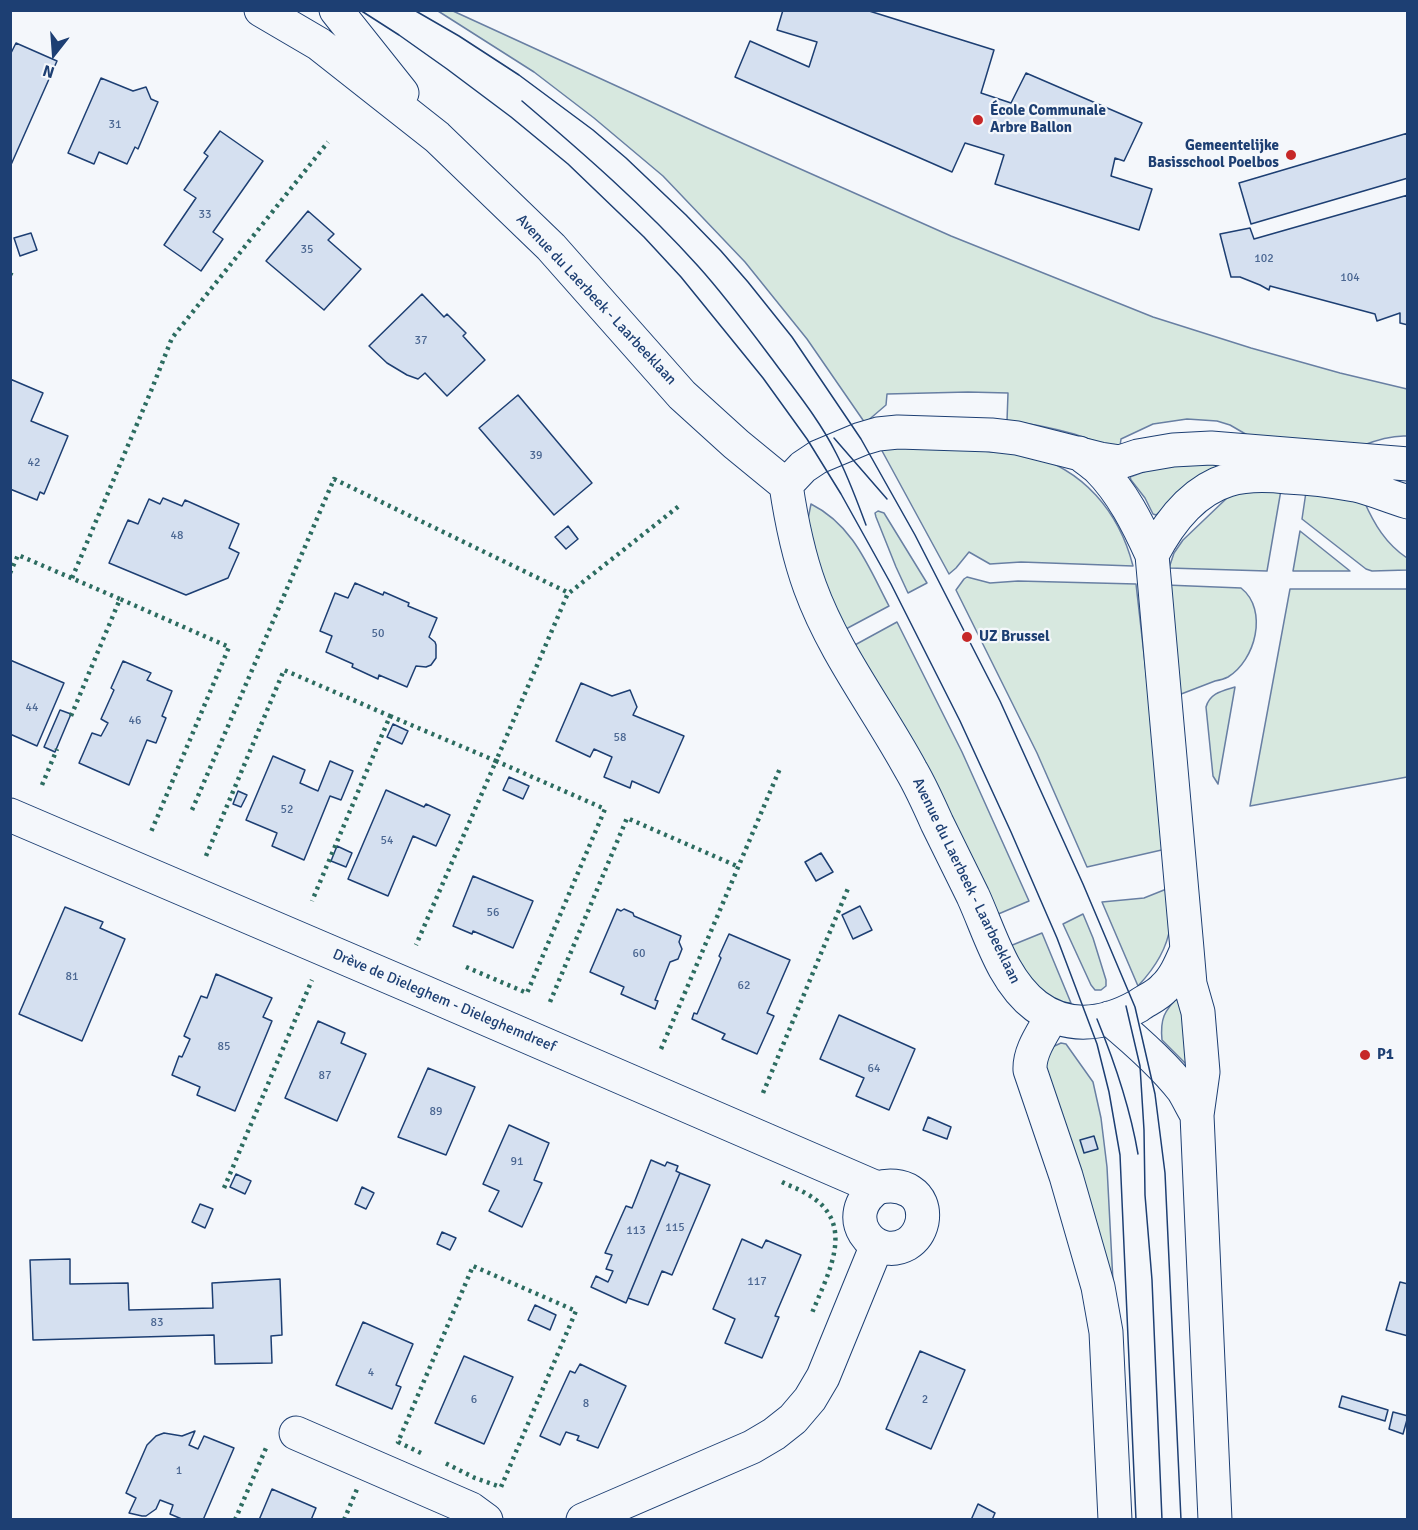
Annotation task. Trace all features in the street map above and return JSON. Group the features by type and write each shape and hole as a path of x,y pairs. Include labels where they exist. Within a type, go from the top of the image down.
{"street":[{"name":"Avenue du Laerbeek - Laarbeeklaan","path":"261,10 319,44 437,137 551,247 682,395 786,485 791,520 810,587 836,646 912,770 1008,974 1020,991 1052,1016 1065,1021 1094,1022 1131,1010 1164,989 1177,972 1186,949 1152,555 1127,506 1098,469 1080,453"},
{"path":"336,10 437,137"},
{"path":"786,485 803,467 819,457 861,439 898,432 1017,438 1120,462 1138,456 1173,450 1211,448 1407,464"},
{"path":"1152,555 1171,522 1184,508 1213,486 1228,480 1264,475 1303,477 1356,486 1407,502"},
{"name":"Drève de Dieleghem - Dieleghemdreef","path":"10,815 877,1188 886,1185 905,1188 913,1193 922,1211 922,1220 916,1235 903,1246 894,1248 877,1245"},
{"path":"1186,949 1190,984 1198,1012 1203,1072 1197,1115 1215,1520"},
{"path":"1052,1016 1030,1059 1030,1070 1066,1176 1098,1287 1106,1332 1115,1520"},
{"path":"1109,1018 1166,1071 1183,1091 1197,1115"},
{"path":"583,1520 752,1447 793,1419 810,1399 823,1377 877,1245 863,1230 860,1211 863,1201 877,1188"},
{"path":"296,1433 471,1509 486,1520"}],"shaded area":[{"path":"438,11 453,11 951,236 1153,317 1251,348 1407,389 1407,436 1384,438 1361,446 1249,436 1230,425 1217,421 1187,419 1153,424 1121,439 1120,446 1114,446 1049,428 1007,421 1008,393 968,392 887,394 886,405 865,423 807,339 745,262 663,176 594,118 534,72"},
{"path":"925,447 1023,453 1065,470 1096,495 1108,510 1127,546 1133,566 1021,562 990,564 969,552 949,574 881,449"},
{"path":"1215,464 1214,469 1199,478 1156,515 1153,514 1130,477 1157,467"},
{"path":"1281,490 1267,571 1169,568 1174,553 1183,540 1227,498 1238,492"},
{"path":"1306,492 1364,501 1381,533 1407,558 1407,570 1372,571 1366,569 1302,519"},
{"path":"811,504 826,513 849,535 889,606 844,630 820,576 808,519"},
{"path":"878,511 884,513 927,583 908,593 876,517 875,513"},
{"path":"1300,531 1350,571 1293,571"},
{"path":"967,577 990,583 1018,581 1136,584 1166,849 1087,867 1037,753 956,590"},
{"path":"1166,585 1241,588 1250,597 1255,609 1255,635 1251,648 1237,669 1226,678 1176,696"},
{"path":"1290,589 1407,589 1407,777 1250,806"},
{"path":"897,622 962,752 1029,901 996,915 853,646"},
{"path":"1235,687 1218,784 1213,776 1206,707 1210,699 1221,691"},
{"path":"1169,888 1171,922 1166,943 1154,966 1138,986 1102,902 1144,898"},
{"path":"1083,914 1106,980 1106,986 1101,990 1095,990 1091,985 1063,924"},
{"path":"1042,933 1071,1003 1063,1003 1037,991 1010,946"},
{"path":"1179,996 1187,1065 1162,1040 1164,1016"},
{"path":"1061,1043 1066,1044 1093,1082 1101,1118 1107,1167 1115,1320 1041,1063 1048,1049"}],"building":[{"path":"783,10 866,10 994,50 981,93 1011,103 1026,73 1142,123 1124,161 1115,158 1111,176 1152,189 1139,230 995,184 1004,155 965,143 952,172 735,77 750,41 809,67 817,42 777,30"},
{"path":"16,43 57,61 10,167 10,55"},
{"path":"101,78 133,91 146,87 151,99 158,102 138,149 135,147 127,164 99,152 94,164 68,153"},
{"path":"220,131 263,161 213,232 223,239 201,271 164,245 196,198 184,190 208,156 204,153"},
{"path":"1408,133 1408,178 1251,224 1239,183"},
{"path":"1408,195 1408,325 1400,323 1400,313 1377,321 1375,314 1270,286 1269,290 1240,277 1231,277 1220,234 1250,228 1254,239"},
{"path":"308,211 334,234 328,240 361,269 324,310 266,261"},
{"path":"31,233 37,250 20,256 14,238"},
{"path":"422,294 444,317 447,314 466,333 463,336 485,360 447,396 425,373 418,379 407,375 387,363 369,346"},
{"path":"10,379 43,393 31,421 68,436 44,494 40,492 37,500 10,489"},
{"path":"518,395 592,483 554,515 479,428"},
{"path":"163,498 182,506 185,500 239,524 229,548 239,553 228,578 186,595 109,563 128,520 138,524 149,499 160,504"},
{"path":"568,526 578,539 566,549 555,537"},
{"path":"355,583 383,595 384,592 409,603 408,606 437,618 429,637 436,645 436,658 431,665 426,667 416,666 407,687 379,675 378,679 326,652 332,636 320,631 335,593 348,598"},
{"path":"10,660 64,683 37,746 10,734"},
{"path":"123,661 151,673 147,680 172,691 162,716 166,718 156,743 147,740 129,785 79,763 92,733 101,736 108,723 101,719 114,690 111,688"},
{"path":"581,683 612,696 630,690 637,707 633,715 684,736 659,793 632,781 630,788 604,777 612,757 594,749 590,757 556,741"},
{"path":"60,710 71,714 55,752 44,747"},
{"path":"393,724 408,731 402,744 387,737"},
{"path":"273,756 305,770 300,783 318,791 330,761 353,771 341,800 330,796 304,860 272,846 277,833 246,820"},
{"path":"509,777 529,786 523,799 503,790"},
{"path":"386,790 424,807 426,804 450,815 436,846 413,836 388,896 348,879"},
{"path":"238,791 247,795 241,807 233,804"},
{"path":"337,846 352,853 346,867 331,861"},
{"path":"821,853 833,872 816,881 805,862"},
{"path":"473,876 533,901 513,948 473,931 472,934 453,926"},
{"path":"860,906 872,930 853,939 842,915"},
{"path":"65,907 103,922 100,928 125,939 82,1041 19,1014"},
{"path":"617,909 621,911 624,909 633,913 634,916 681,936 679,942 682,949 678,959 670,962 655,1000 658,1001 655,1009 621,994 624,987 590,972"},
{"path":"729,934 790,960 767,1013 774,1016 757,1054 722,1039 725,1034 692,1019 694,1013 697,1014"},
{"path":"216,974 272,998 263,1017 272,1021 235,1111 197,1095 200,1087 172,1075 179,1056 182,1057 190,1039 184,1036 201,996 207,998"},
{"path":"839,1015 915,1049 889,1110 856,1096 864,1078 820,1059"},
{"path":"318,1021 345,1033 341,1043 366,1054 337,1121 285,1098"},
{"path":"428,1068 475,1087 446,1155 398,1137"},
{"path":"928,1117 951,1127 947,1139 923,1130"},
{"path":"509,1125 549,1143 534,1180 542,1183 522,1227 489,1211 499,1191 483,1184"},
{"path":"1094,1136 1098,1149 1084,1153 1080,1140"},
{"path":"651,1160 665,1166 667,1162 678,1166 676,1171 680,1173 626,1303 591,1287 596,1276 608,1282 613,1271 606,1269 612,1255 605,1253 626,1206 632,1208"},
{"path":"680,1173 710,1185 672,1275 662,1271 648,1305 628,1298"},
{"path":"236,1174 251,1181 245,1194 230,1187"},
{"path":"362,1187 374,1193 366,1209 355,1204"},
{"path":"200,1204 213,1209 205,1228 192,1222"},
{"path":"442,1232 456,1238 450,1250 437,1244"},
{"path":"742,1239 762,1248 766,1240 801,1255 775,1316 779,1317 762,1358 725,1343 735,1319 713,1309"},
{"path":"70,1259 70,1284 128,1283 129,1310 213,1308 212,1283 280,1279 282,1335 271,1336 272,1363 215,1364 214,1335 33,1340 30,1260"},
{"path":"1400,1282 1408,1284 1408,1336 1386,1330"},
{"path":"535,1305 556,1315 550,1330 528,1320"},
{"path":"363,1322 413,1344 396,1385 401,1387 392,1409 336,1385"},
{"path":"920,1351 965,1370 931,1449 886,1429"},
{"path":"464,1356 513,1377 484,1444 435,1423"},
{"path":"580,1364 626,1386 598,1448 577,1440 579,1436 566,1432 560,1445 540,1436 570,1371 575,1373"},
{"path":"1342,1396 1388,1410 1385,1421 1339,1407"},
{"path":"1393,1412 1408,1416 1403,1434 1389,1429"},
{"path":"195,1431 189,1445 198,1449 204,1436 234,1448 203,1520 184,1520 170,1514 173,1505 160,1500 156,1509 146,1516 129,1513 136,1498 126,1493 147,1445 156,1436 164,1433 182,1436"},
{"path":"272,1489 316,1508 311,1520 259,1520"},
{"path":"978,1504 995,1513 992,1520 971,1520"}],"tram line":[{"path":"360,10 447,69 511,117 568,164 644,237 681,277 763,378 807,439 841,494 891,584 960,721 1011,832 1057,938 1097,1044 1109,1092 1120,1155 1136,1520"},
{"path":"414,10 519,75 593,130 686,215 748,282 792,337 861,439 915,535 1000,701 1083,884 1135,1007 1155,1094 1165,1173 1181,1520"},
{"path":"522,101 635,201 727,300 822,428 836,453 866,525"},
{"path":"834,438 887,499"},
{"path":"1126,1006 1140,1066 1162,1520"},
{"path":"1097,1019 1121,1085 1138,1154"}],"hedge":[{"path":"72,578 172,338 328,142"},
{"path":"10,275 13,270"},
{"path":"192,810 334,479 569,593 679,506"},
{"path":"10,573 18,555 120,599"},
{"path":"466,967 527,993 605,809 496,761 568,593"},
{"path":"71,716 120,599 229,647 151,832"},
{"path":"206,856 284,670 390,716 312,901"},
{"path":"390,716 496,761 416,945"},
{"path":"42,785 57,749"},
{"path":"661,1049 781,766"},
{"path":"550,1002 627,818 739,867"},
{"path":"763,1093 849,886"},
{"path":"224,1188 312,980"},
{"path":"782,1182 807,1194 823,1206 832,1219 835,1249 812,1313"},
{"path":"421,1453 398,1442 473,1266 576,1311 501,1487 475,1478 443,1462"},
{"path":"235,1520 266,1448"},
{"path":"344,1520 357,1489"}],"place":[{"name":"École Communale Arbre Ballon","path":"978,120"},
{"name":"Gemeentelijke Basisschool Poelbos","path":"1291,155"},
{"name":"UZ Brussel","path":"967,637"},
{"name":"P1","path":"1365,1055"}]}
